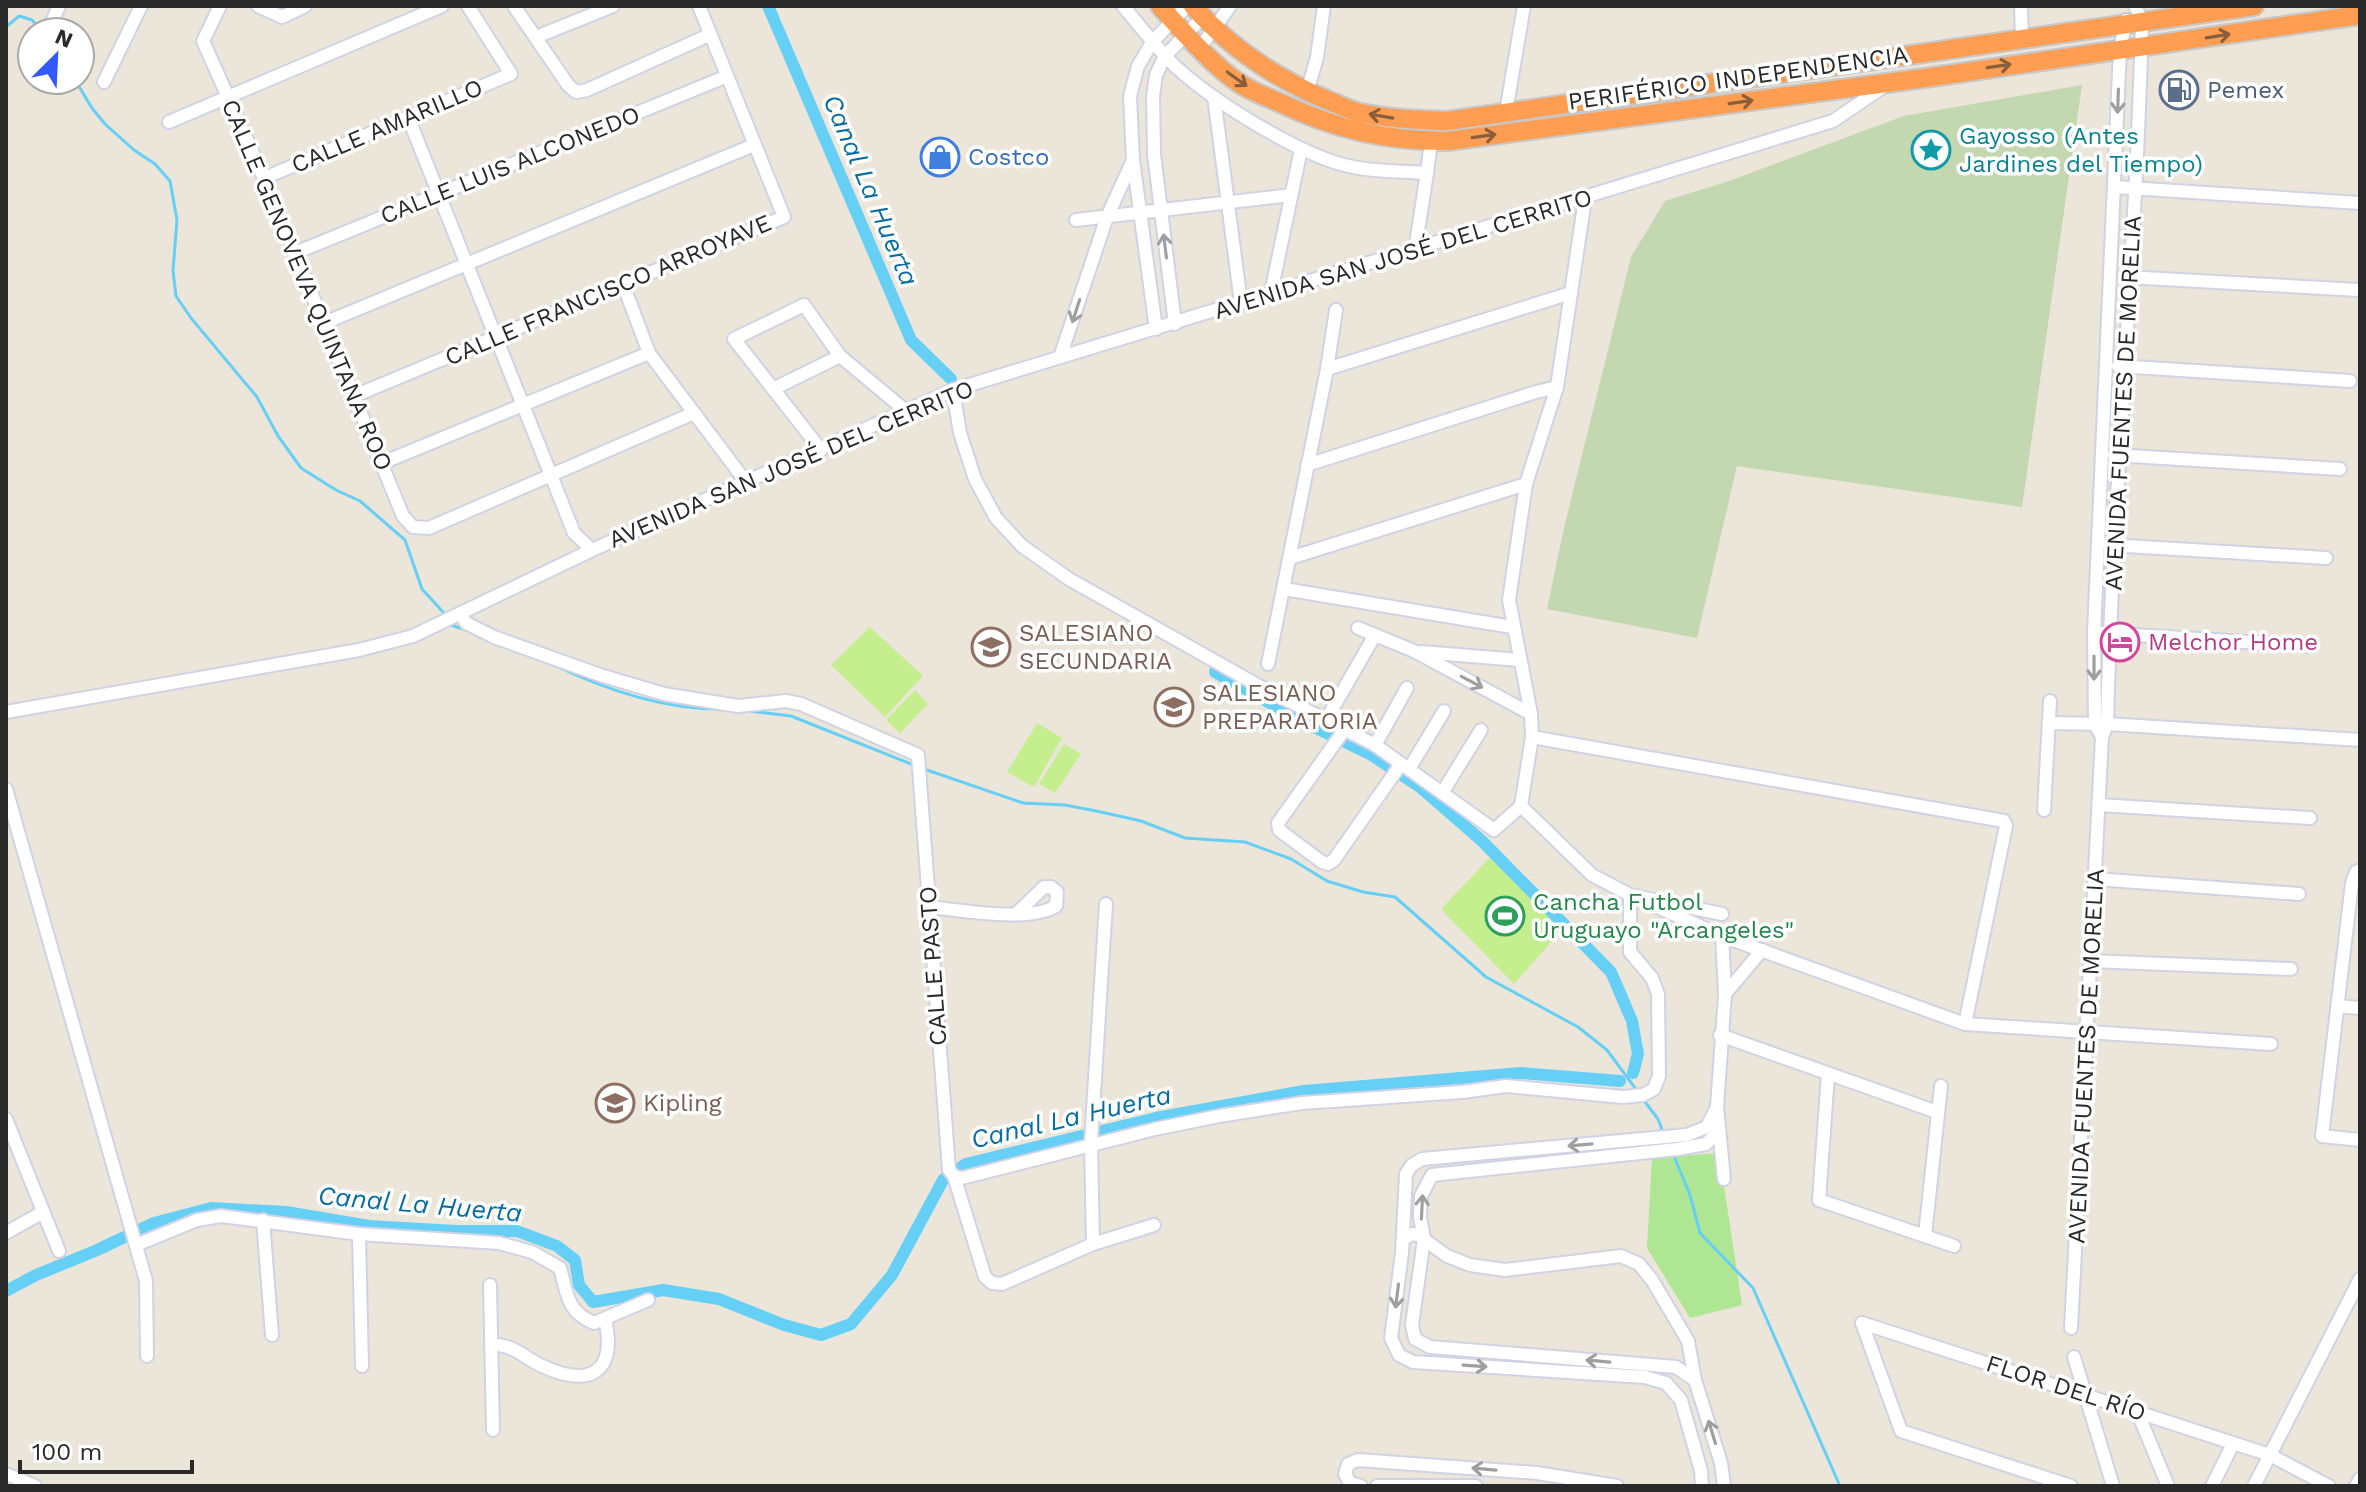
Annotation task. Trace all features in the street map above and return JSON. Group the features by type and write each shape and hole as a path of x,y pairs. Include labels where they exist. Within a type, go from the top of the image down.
{"highway":[{"name":"PERIFÉRICO INDEPENDENCIA","path":"1199,15 1251,60 1307,92 1358,112 1403,120 1447,121 2022,39 2133,14 2254,6"},
{"name":"PERIFÉRICO INDEPENDENCIA","path":"1173,20 1239,83 1307,116 1352,131 1391,139 1448,141 2360,15"}],"street":[{"path":"104,82 141,6"},
{"name":"CALLE GENOVEVA QUINTANA ROO","path":"220,6 203,41 264,178 403,516 413,527 429,528 551,475"},
{"path":"258,6 282,17 305,6"},
{"path":"169,122 442,6"},
{"name":"CALLE AMARILLO","path":"264,178 511,74 468,6"},
{"path":"514,6 576,92 587,90 709,35"},
{"path":"536,37 613,6"},
{"name":"CALLE FRANCISCO ARROYAVE","path":"354,396 784,217 725,77 699,6"},
{"path":"1123,6 1165,56 1214,97 1301,149 1352,167 1427,173"},
{"path":"1156,329 1133,160 1130,96 1138,66 1153,41 1173,20 1230,6"},
{"path":"1307,92 1317,57 1324,6"},
{"path":"1506,112 1524,6"},
{"path":"2021,6 2022,39"},
{"name":"AVENIDA FUENTES DE MORELIA","path":"2071,1328 2101,728 2136,188 2141,47 2133,14"},
{"name":"AVENIDA FUENTES DE MORELIA","path":"2101,728 2094,632 2120,49 2133,14"},
{"path":"1173,20 1199,15"},
{"path":"1199,15 1200,48"},
{"path":"1173,20 1165,56 1156,75 1153,96 1154,154 1175,324"},
{"name":"CALLE LUIS ALCONEDO","path":"295,253 725,77"},
{"name":"AVENIDA SAN JOSÉ DEL CERRITO","path":"6,712 359,650 413,636 570,560 953,390 1833,121 1889,82"},
{"path":"1214,97 1241,303"},
{"path":"408,117 574,533 592,550"},
{"path":"1415,250 1431,141"},
{"path":"324,323 754,145"},
{"path":"1271,293 1301,149"},
{"path":"1060,357 1107,217 1133,160"},
{"path":"2114,187 2360,203"},
{"path":"1076,220 1291,195"},
{"path":"953,390 960,433 975,479 996,518 1022,546 1069,579 1259,686 1375,745 1401,768 1494,830 1521,806 1532,737 1531,714 1509,600 1526,484 1557,387 1585,199"},
{"path":"2110,276 2359,290"},
{"path":"623,284 649,353 746,482"},
{"path":"1327,369 1571,293"},
{"path":"821,450 734,339 804,305 840,356 906,411"},
{"path":"1268,664 1336,310"},
{"path":"382,463 649,353"},
{"path":"773,389 840,356"},
{"path":"2107,366 2350,381"},
{"path":"1307,465 1557,387"},
{"path":"551,475 694,413"},
{"path":"2102,454 2340,469"},
{"path":"1290,558 1526,484"},
{"path":"570,560 574,533"},
{"path":"2098,545 2326,558"},
{"path":"1284,589 1512,627"},
{"name":"CALLE PASTO","path":"460,613 466,623 494,637 600,675 664,694 738,706 786,701 801,704 918,758 952,1174 985,1277 992,1283 1002,1284 1093,1244"},
{"path":"1358,628 1414,651 1531,714"},
{"path":"2094,632 2310,646"},
{"path":"1326,720 1375,635"},
{"path":"1414,651 1519,660"},
{"path":"1375,745 1407,688"},
{"path":"2044,810 2050,701"},
{"path":"1344,731 1278,823 1279,830 1328,864 1444,711"},
{"path":"2049,723 2360,740"},
{"path":"1442,793 1481,730"},
{"path":"1532,737 2004,821 2006,826 1996,881 1965,1024"},
{"path":"6,789 146,1281 147,1356"},
{"path":"2099,805 2310,818"},
{"path":"1521,806 1592,875 1630,895 1722,936 1965,1024 2271,1044"},
{"path":"2360,870 2356,872 2322,1136 2360,1140"},
{"path":"2095,879 2299,894"},
{"path":"1630,895 1722,914"},
{"path":"952,1174 962,1178 1091,1143 1219,1116 1302,1103 1506,1086 1638,1095 1654,1089 1659,1076 1658,994 1652,978 1630,952 1630,895"},
{"path":"1106,904 1091,1143 1093,1244 1154,1225"},
{"path":"929,907 1016,914"},
{"path":"1702,1486 1701,1471 1681,1400 1666,1383 1645,1377 1413,1362 1399,1355 1391,1338 1402,1253 1406,1174 1412,1165 1422,1159 1666,1143 1706,1144 1717,1107 1725,994 1722,936"},
{"path":"1725,994 1762,950"},
{"path":"2091,961 2291,969"},
{"path":"2337,1006 2360,1008"},
{"path":"1720,1035 1937,1112"},
{"path":"1828,1074 1819,1200 1954,1246"},
{"path":"1925,1235 1941,1086"},
{"path":"6,1119 9,1134 59,1251"},
{"path":"1712,1129 1724,1179"},
{"path":"1666,1143 1432,1175 1421,1196 1420,1217 1424,1239 1412,1325 1415,1339 1430,1347 1676,1367 1695,1380"},
{"path":"6,1233 43,1212"},
{"path":"136,1243 197,1220 221,1216 359,1234 499,1243 532,1252 560,1268 568,1300 578,1316 594,1323 648,1300"},
{"path":"263,1220 272,1335"},
{"path":"359,1234 362,1366"},
{"path":"1403,1239 1412,1234 1447,1256 1470,1265 1505,1270 1621,1256 1639,1264 1688,1341 1695,1380 1721,1463 1724,1486"},
{"path":"1402,1253 1410,1259 1447,1256"},
{"path":"2254,1486 2360,1279"},
{"path":"490,1285 493,1430"},
{"path":"491,1344 519,1349 542,1366 559,1371 577,1375 596,1373 605,1364 608,1348 605,1319"},
{"name":"FLOR DEL RÍO","path":"2071,1486 1901,1431 1862,1323 2270,1455 2329,1486"},
{"path":"1666,1383 1667,1375 1676,1367 1688,1341"},
{"path":"2074,1357 2113,1486"},
{"path":"1676,1393 1685,1392 1695,1380"},
{"path":"2137,1411 2168,1486"},
{"path":"2212,1486 2233,1444"},
{"path":"1361,1486 1350,1483 1345,1474 1348,1464 1358,1460 1537,1473 1617,1486"},
{"path":"6,1474 35,1486"},
{"path":"2356,1486 2360,1479"},
{"path":"1377,1486 1476,1486"}],"green space":[{"path":"2082,85 2022,507 1737,466 1697,638 1547,609 1631,257 1665,201 1726,182 1904,116"},
{"path":"870,627 923,676 885,717 831,665"},
{"path":"915,690 928,704 900,733 886,720"},
{"path":"1037,723 1062,738 1034,787 1007,772"},
{"path":"1064,744 1081,754 1055,793 1039,784"},
{"name":"Cancha Futbol Uruguayo \"Arcangeles\"","path":"1496,851 1568,923 1514,984 1441,909"},
{"path":"1719,1153 1742,1305 1690,1318 1647,1248 1652,1158"}],"waterway":[{"name":"Canal La Huerta","path":"768,6 911,340 951,379"},
{"path":"6,27 16,19"},
{"path":"85,96 105,124 155,164 170,181 177,220 173,271 176,296 191,318 257,397 278,436 301,468 360,501 405,540 422,589 443,612"},
{"path":"451,625 469,631"},
{"path":"550,663 591,681 656,702 723,709"},
{"name":"Canal La Huerta","path":"1215,672 1302,721 1370,754 1420,787 1482,841 1611,972 1632,1021 1638,1054 1633,1073"},
{"path":"750,711 791,716 916,766"},
{"path":"924,769 1023,803 1065,805 1101,812 1141,821 1185,838 1245,842 1291,859 1327,881 1363,892 1395,897 1486,977 1578,1027 1607,1050 1638,1092"},
{"name":"Canal La Huerta","path":"6,1291 154,1223 211,1208 286,1212 369,1226 517,1231 557,1246 575,1260 579,1285 593,1302 663,1290 719,1299 784,1325 821,1335 851,1324 892,1275 943,1180 966,1164 1156,1118 1304,1091 1521,1073 1620,1081"},
{"path":"1642,1098 1658,1119 1663,1132"},
{"path":"1673,1154 1690,1195 1700,1233 1753,1288 1840,1486"}],"place":[{"name":"Pemex","path":"2179,90"},
{"name":"Gayosso (Antes Jardines del Tiempo)","path":"1931,150"},
{"name":"Costco","path":"940,157"},
{"name":"Melchor Home","path":"2120,642"},
{"name":"SALESIANO SECUNDARIA","path":"991,647"},
{"name":"SALESIANO PREPARATORIA","path":"1174,707"},
{"name":"Cancha Futbol Uruguayo \"Arcangeles\"","path":"1505,916"},
{"name":"Kipling","path":"615,1103"}]}
